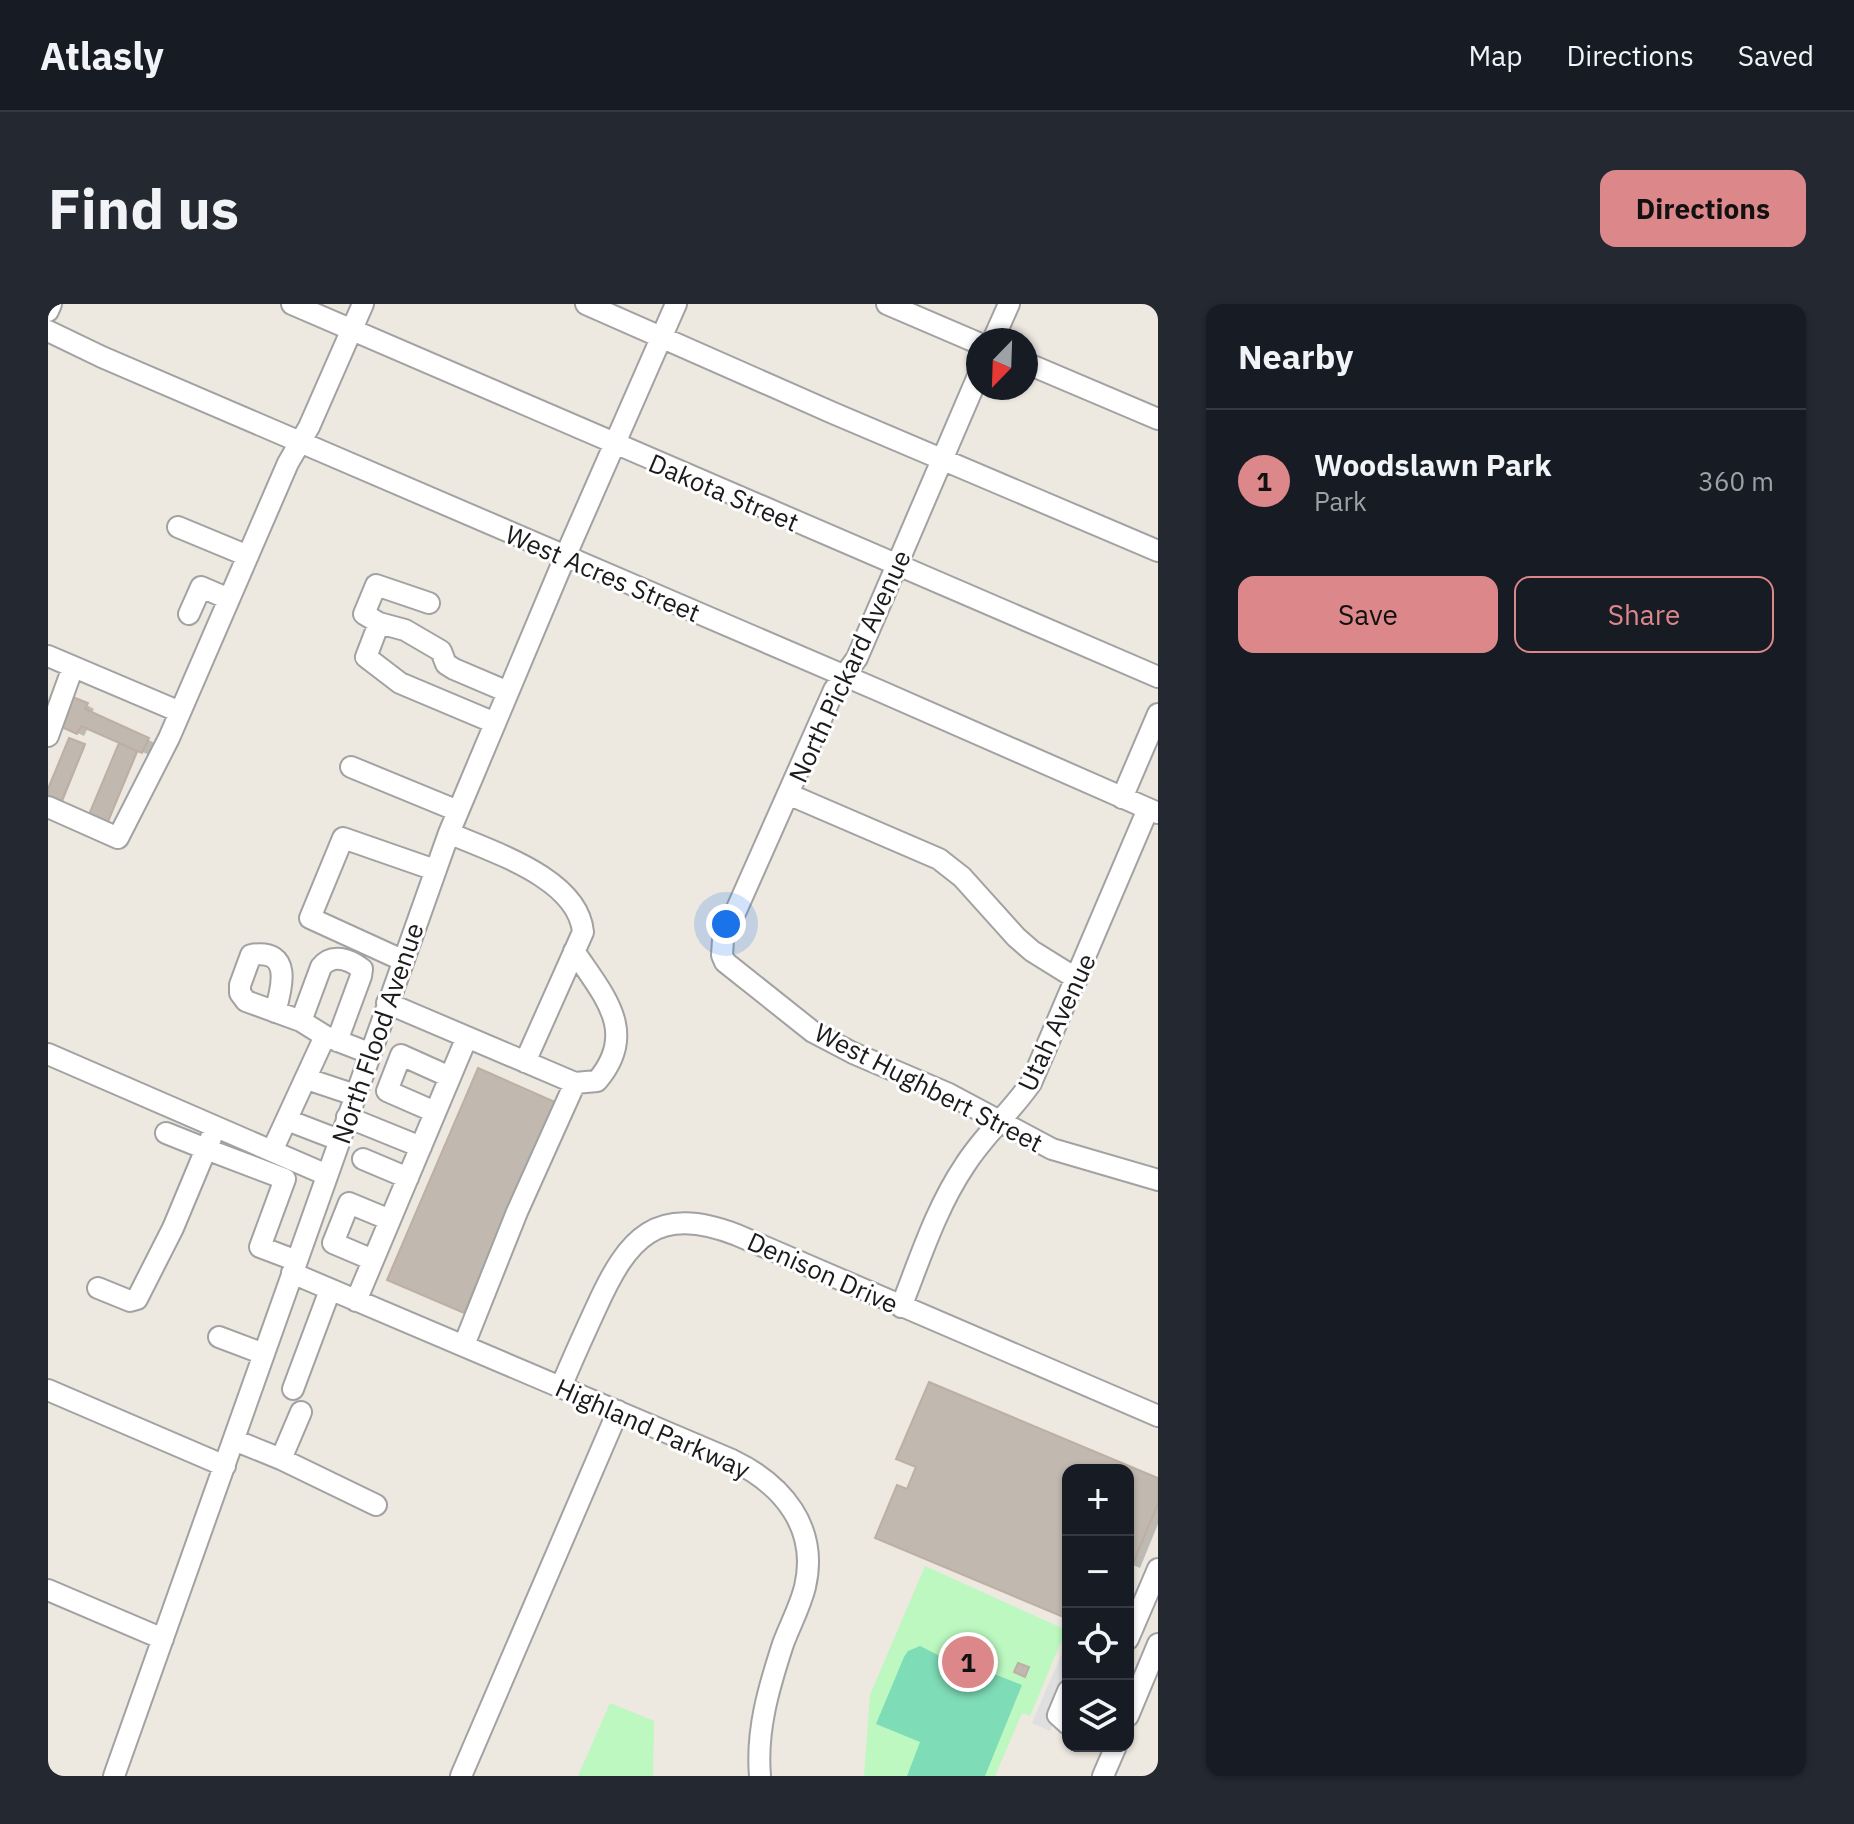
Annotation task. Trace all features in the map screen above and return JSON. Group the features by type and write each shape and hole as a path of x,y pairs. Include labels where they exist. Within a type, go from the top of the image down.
{"street":[{"path":"48,311 51,304"},
{"name":"Dakota Street","path":"292,304 1158,677"},
{"path":"48,807 118,838 170,736 288,463 363,304"},
{"path":"586,304 1158,551"},
{"name":"North Flood Avenue","path":"114,1776 449,833 676,304"},
{"path":"887,304 966,338"},
{"path":"998,328 1009,304"},
{"name":"West Acres Street","path":"48,331 1153,811"},
{"path":"1038,368 1158,419"},
{"name":"North Pickard Avenue","path":"722,955 723,940 834,690 857,658 968,400"},
{"path":"178,527 248,556"},
{"path":"429,603 376,585 364,614 379,623 418,637 441,651 446,664 508,692"},
{"path":"189,614 201,587 229,599"},
{"path":"379,623 366,657 400,683 495,723"},
{"path":"48,656 180,712"},
{"path":"48,736 73,667"},
{"path":"1122,798 1158,714"},
{"path":"351,767 458,811"},
{"path":"788,794 939,859 962,877 1032,951 1077,979"},
{"name":"Utah Avenue","path":"901,1307 926,1241 953,1185 980,1142 1000,1123 1031,1083 1153,811"},
{"path":"449,833 514,861 566,895 581,917 583,932 525,1062"},
{"path":"402,960 310,918 343,838 435,870"},
{"path":"387,1003 575,1083 597,1081 608,1068 618,1042 615,1019 574,951"},
{"name":"West Hughbert Street","path":"722,955 732,969 813,1032 853,1053 949,1094 1052,1149 1129,1169 1158,1180"},
{"path":"272,1151 307,1079 348,1012 362,969 337,958 327,960 321,967 301,1021"},
{"path":"275,1012 369,1053"},
{"path":"356,1301 467,1037"},
{"path":"48,1054 327,1175"},
{"path":"435,1112 387,1091 401,1055 450,1077"},
{"path":"307,1079 355,1095"},
{"path":"464,1345 517,1212 575,1083"},
{"path":"347,1117 421,1147"},
{"path":"287,1120 339,1140"},
{"path":"98,1288 130,1301 137,1299 173,1228 216,1127"},
{"path":"166,1133 206,1149"},
{"name":"Highland Parkway","path":"206,1149 285,1179 260,1247 330,1290 759,1474 782,1494 798,1521 806,1547 807,1575 765,1707 760,1776"},
{"path":"363,1159 408,1178"},
{"path":"373,1260 333,1243 349,1203 390,1220"},
{"name":"Denison Drive","path":"561,1387 621,1257 646,1235 674,1224 703,1223 1158,1416"},
{"path":"293,1389 330,1290"},
{"path":"219,1337 264,1354"},
{"path":"48,1390 225,1466"},
{"path":"461,1776 618,1411"},
{"path":"281,1459 301,1412"},
{"path":"234,1440 376,1505"},
{"path":"1134,1625 1158,1569"},
{"path":"48,1590 163,1639"},
{"path":"1134,1698 1158,1644"},
{"path":"1103,1776 1113,1752"}],"green space":[{"path":"925,1566 1062,1628 1062,1640 1030,1716 1022,1713 995,1776 864,1776 870,1695"},
{"path":"920,1646 952,1662 954,1658 1022,1685 985,1776 907,1776 920,1742 876,1724 904,1657 908,1651"},
{"path":"610,1703 654,1721 653,1776 578,1776"}],"shaded area":[{"path":"1062,1653 1061,1729 1052,1725 1050,1731 1032,1723"}],"building":[{"path":"70,696 88,703 85,709 149,738 142,753 81,726 77,734 57,725"},
{"path":"69,738 85,744 60,805 48,800 48,789"},
{"path":"119,743 137,751 107,824 88,817"},
{"path":"478,1068 555,1102 464,1313 387,1280"},
{"path":"929,1382 1125,1464 1062,1464 1062,1616 875,1538 897,1485 907,1489 916,1467 896,1459"},
{"path":"1134,1468 1158,1478 1158,1504 1134,1560"},
{"path":"1018,1663 1029,1667 1025,1677 1014,1672"}],"place":[{"name":"Woodslawn Park","path":"968,1662"}]}
